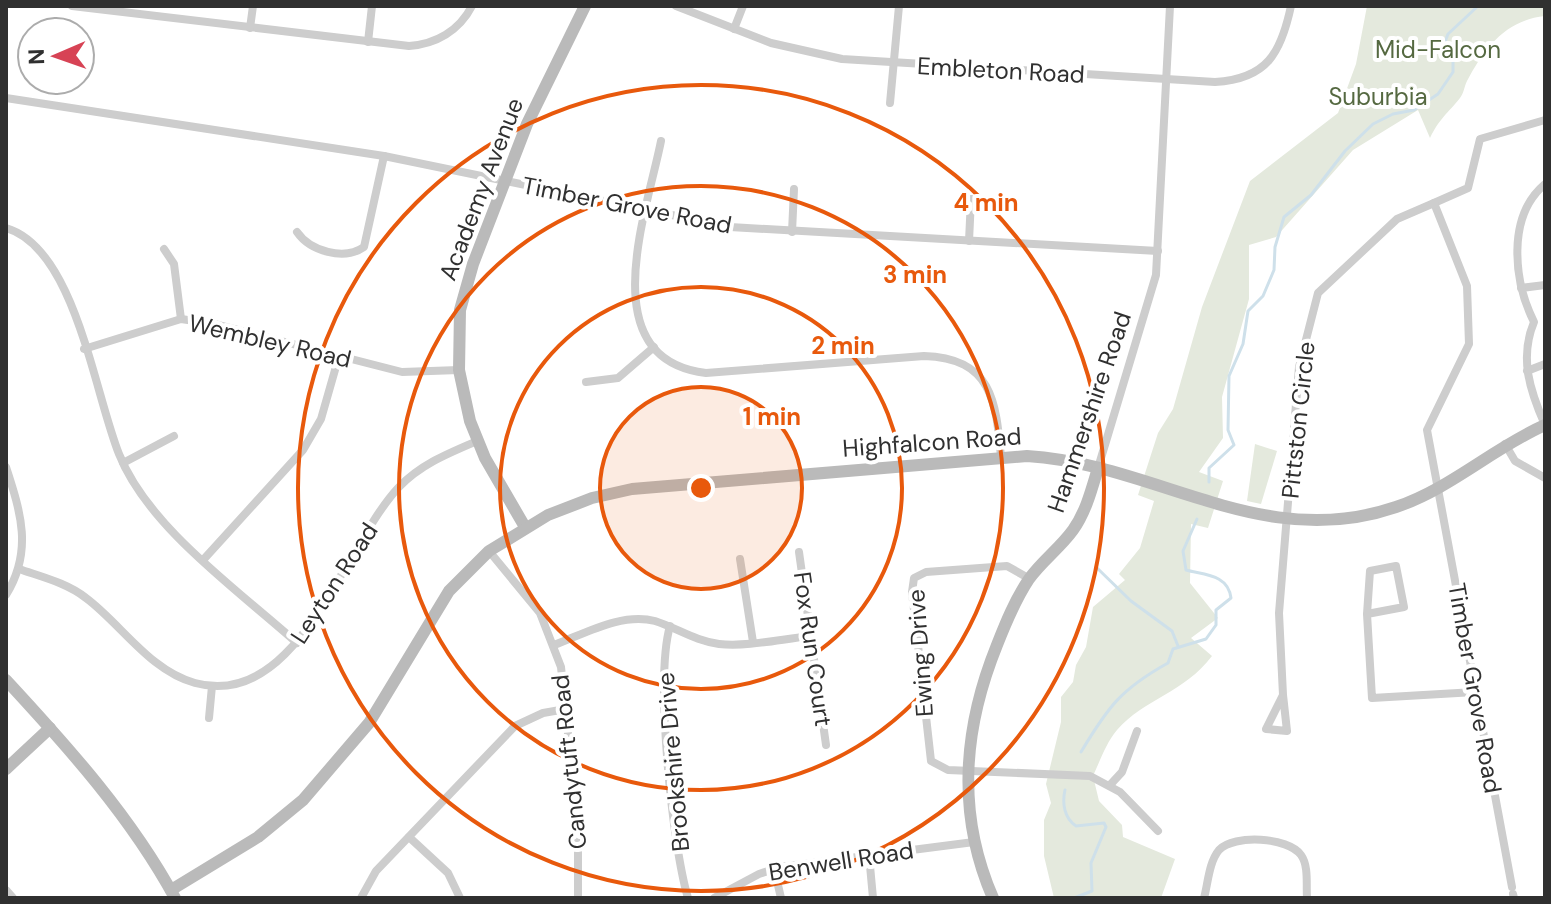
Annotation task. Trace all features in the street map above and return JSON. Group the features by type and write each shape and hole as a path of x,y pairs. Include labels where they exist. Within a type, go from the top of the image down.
{"street":[{"path":"72,6 132,10 250,28 409,46 432,42 462,22 472,6"},
{"path":"250,28 253,6"},
{"path":"368,42 372,6"},
{"name":"Academy Avenue","path":"525,527 477,441 459,370 458,329 465,289 505,181 532,115 585,6"},
{"name":"Embleton Road","path":"676,6 734,29 818,54 892,64 1232,81 1259,69 1280,47 1291,6"},
{"path":"734,29 743,6"},
{"path":"890,103 899,6"},
{"name":"Hammershire Road","path":"993,898 974,842 967,771 971,725 985,674 1010,615 1030,579 1073,530 1098,468 1148,306 1158,251 1170,6"},
{"name":"Timber Grove Road","path":"6,98 384,156 730,227 1158,251"},
{"name":"Pittston Circle","path":"1283,695 1279,613 1299,367 1318,293 1397,219 1468,188 1480,139 1545,120"},
{"path":"661,141 632,294 639,325 654,347 678,366 706,373 924,356 948,358 969,368 987,384 996,405 1001,457"},
{"path":"297,232 309,245 341,254 356,252 364,247 384,156"},
{"path":"1545,184 1531,199 1520,227 1521,288 1534,322 1527,345 1527,371 1545,425"},
{"path":"792,232 794,189"},
{"path":"969,241 971,199"},
{"path":"1434,203 1467,286 1469,344 1427,430 1440,488"},
{"path":"6,228 26,236 57,270 123,463 139,496 297,643"},
{"path":"164,249 174,264 181,319"},
{"path":"1521,288 1545,285"},
{"name":"Wembley Road","path":"84,349 181,319 215,324 402,372 459,370"},
{"path":"586,382 618,378 654,347"},
{"path":"204,559 303,450 321,419 339,356"},
{"path":"1527,371 1545,364"},
{"name":"Highfalcon Road","path":"173,894 258,837 327,775 369,723 434,611 489,551 525,527 573,504 632,489 1001,457 1051,457 1098,468 1245,513 1287,520 1356,518 1397,507 1440,488 1505,444 1545,425"},
{"path":"123,463 174,436"},
{"name":"Leyton Road","path":"19,569 75,590 170,672 194,683 212,686 242,682 266,673 297,643 357,546 399,487 434,460 477,441"},
{"path":"1505,444 1515,461 1545,478"},
{"path":"6,467 23,521 19,569 6,595"},
{"name":"Timber Grove Road","path":"1440,488 1513,893"},
{"name":"Candytuft Road","path":"489,551 540,613 554,645 566,709 578,829 578,898"},
{"name":"Fox Run Court","path":"799,552 826,745"},
{"path":"740,559 753,642"},
{"name":"Ewing Drive","path":"967,771 941,768 928,756 912,584 914,578 926,572 1007,566 1030,579"},
{"path":"1367,614 1404,607 1396,566 1370,571 1367,614 1372,698 1475,692"},
{"path":"554,645 625,620 646,619 708,642 753,642 811,636"},
{"name":"Brookshire Drive","path":"670,626 665,644 668,743 688,898"},
{"path":"6,680 50,728 128,824 173,894"},
{"path":"209,718 212,686"},
{"path":"361,898 376,871 515,726 543,713 566,709"},
{"path":"6,769 50,728"},
{"path":"1110,785 1122,772 1137,731"},
{"path":"967,771 1090,776 1110,785 1158,831"},
{"path":"409,837 448,873 460,898"},
{"path":"1204,898 1217,854 1228,843 1249,840 1282,844 1298,851 1306,867 1307,898"},
{"name":"Benwell Road","path":"714,898 774,868 974,842"},
{"path":"869,855 873,898"},
{"path":"774,868 781,898"},
{"path":"6,890 13,898"}],"green space":[{"path":"1367,6 1545,6 1545,16 1519,23 1498,37 1430,138 1418,110 1353,150 1276,237 1249,245 1249,299 1222,397 1223,438 1199,472 1223,481 1208,528 1191,524 1190,583 1218,618 1191,638 1212,656 1189,679 1139,711 1117,730 1093,776 1099,801 1122,825 1123,837 1175,859 1161,898 1054,898 1044,856 1044,820 1051,803 1046,784 1061,722 1061,697 1073,682 1076,665 1086,647 1093,607 1125,580 1119,574 1140,548 1154,501 1138,495 1158,433 1173,409 1202,307 1250,181 1338,113 1356,64"},
{"path":"1255,444 1277,451 1261,504 1247,501"}],"waterway":[{"path":"1209,482 1209,468 1234,445 1228,430 1229,376 1243,344 1248,311 1263,296 1274,270 1275,247 1284,217 1311,195 1345,151 1373,124 1393,114 1414,110 1438,94 1453,72 1453,56 1445,42 1448,34 1478,6"},
{"path":"1081,752 1117,700 1168,663 1173,649 1206,639 1216,625 1216,610 1231,598 1229,590 1220,580 1186,570 1183,551 1197,519"},
{"path":"1096,567 1131,601 1172,631 1178,646"},
{"path":"1065,790 1065,810 1072,823 1076,826 1104,823 1106,827 1091,863 1092,891 1074,898"}],"park label":[{"name":"Mid-Falcon","path":"1438,49"},
{"name":"Suburbia","path":"1378,96"}]}
